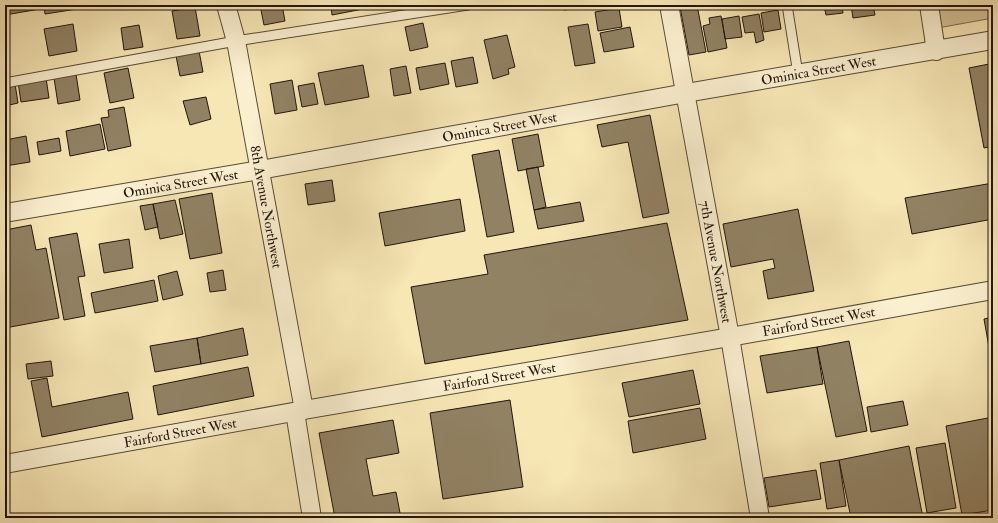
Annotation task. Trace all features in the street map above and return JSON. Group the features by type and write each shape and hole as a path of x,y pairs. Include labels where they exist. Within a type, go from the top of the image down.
{"street":[{"name":"8th Avenue Northwest","path":"226,5 236,41 260,170 299,411 312,518"},
{"name":"7th Avenue Northwest","path":"669,5 730,337 760,518"},
{"path":"929,5 936,51"},
{"name":"Ominica Street West","path":"5,213 260,170 686,93 993,40"},
{"name":"Fairford Street West","path":"5,464 299,411 993,290"}],"lane":[{"path":"5,83 236,41 468,5"},
{"path":"787,5 798,74"}],"shaded area":[{"path":"927,5 993,5 993,18 932,29"}],"building":[{"path":"5,5 40,5 40,9 5,15"},
{"path":"44,5 77,5 77,9 45,14"},
{"path":"260,5 282,5 285,21 264,25"},
{"path":"331,5 362,5 363,9 332,15"},
{"path":"563,5 584,5 584,7 564,10"},
{"path":"697,5 706,52 689,55 680,7"},
{"path":"824,5 842,5 843,13 826,15"},
{"path":"851,5 873,5 875,15 853,18"},
{"path":"195,7 200,36 177,39 172,11"},
{"path":"619,8 622,27 598,31 595,12"},
{"path":"778,10 781,29 764,32 761,13"},
{"path":"759,14 764,40 756,43 754,32 745,33 742,17"},
{"path":"721,16 727,48 708,52 703,26 710,24 709,18"},
{"path":"739,16 742,37 725,39 722,19"},
{"path":"423,23 428,47 410,51 405,27"},
{"path":"73,24 77,51 49,56 44,29"},
{"path":"588,24 595,63 575,66 568,27"},
{"path":"139,25 143,47 124,50 121,28"},
{"path":"630,27 634,47 604,52 600,33"},
{"path":"507,35 515,67 508,69 509,74 493,79 484,40"},
{"path":"199,51 203,72 180,76 176,56"},
{"path":"473,57 478,83 456,87 451,61"},
{"path":"445,63 449,84 420,90 416,68"},
{"path":"989,64 993,83 993,146 984,148 969,68"},
{"path":"363,65 369,97 325,105 318,73"},
{"path":"406,66 411,93 394,96 390,69"},
{"path":"128,68 134,98 110,103 104,73"},
{"path":"76,74 80,100 58,104 54,78"},
{"path":"46,78 49,98 21,102 18,82"},
{"path":"292,80 297,110 275,114 270,84"},
{"path":"314,83 318,104 302,107 298,86"},
{"path":"15,84 18,103 5,106 5,86"},
{"path":"206,97 211,119 190,125 183,101"},
{"path":"124,107 131,146 108,151 101,118 109,117 108,110"},
{"path":"650,115 669,213 643,218 628,142 602,147 597,125"},
{"path":"100,124 105,149 70,156 66,131"},
{"path":"538,134 544,166 518,171 512,139"},
{"path":"26,136 30,162 5,166 5,140"},
{"path":"59,138 61,151 39,155 37,142"},
{"path":"499,150 514,232 487,237 472,155"},
{"path":"538,167 546,207 534,210 526,169"},
{"path":"332,180 335,201 308,205 305,184"},
{"path":"993,183 993,219 912,234 905,198"},
{"path":"212,193 222,253 190,259 179,199"},
{"path":"460,199 465,231 385,246 379,213"},
{"path":"175,200 183,234 160,239 153,204"},
{"path":"580,202 584,221 538,229 534,210"},
{"path":"153,204 158,227 145,230 140,206"},
{"path":"798,209 814,291 768,299 763,271 775,268 773,259 731,267 723,224"},
{"path":"667,223 688,320 425,364 411,287 488,274 484,255"},
{"path":"31,225 36,250 46,248 59,318 5,328 5,230"},
{"path":"77,233 85,276 78,277 85,316 64,320 49,238"},
{"path":"129,239 133,268 104,273 99,244"},
{"path":"223,270 226,290 210,292 207,273"},
{"path":"177,271 183,295 163,300 158,276"},
{"path":"154,280 158,301 95,313 91,293"},
{"path":"993,317 993,370 984,319"},
{"path":"243,328 248,355 201,364 197,338"},
{"path":"197,338 201,364 155,372 150,346"},
{"path":"849,341 867,431 836,437 817,347"},
{"path":"817,347 823,384 767,393 760,356"},
{"path":"51,361 53,376 28,379 26,364"},
{"path":"248,367 254,396 158,415 153,386"},
{"path":"693,370 700,404 629,417 622,383"},
{"path":"47,378 52,407 128,392 133,419 42,437 31,381"},
{"path":"510,400 523,487 443,499 430,413"},
{"path":"903,401 908,425 871,432 867,407"},
{"path":"700,408 706,439 633,453 628,421"},
{"path":"993,417 993,510 962,515 946,426"},
{"path":"393,420 399,453 366,459 373,496 396,492 401,518 335,518 319,433"},
{"path":"945,443 956,508 927,513 916,448"},
{"path":"909,446 923,518 851,518 839,460"},
{"path":"839,460 846,506 827,509 820,463"},
{"path":"816,470 821,499 769,507 764,478"},
{"path":"724,514 725,518 706,518"}]}
